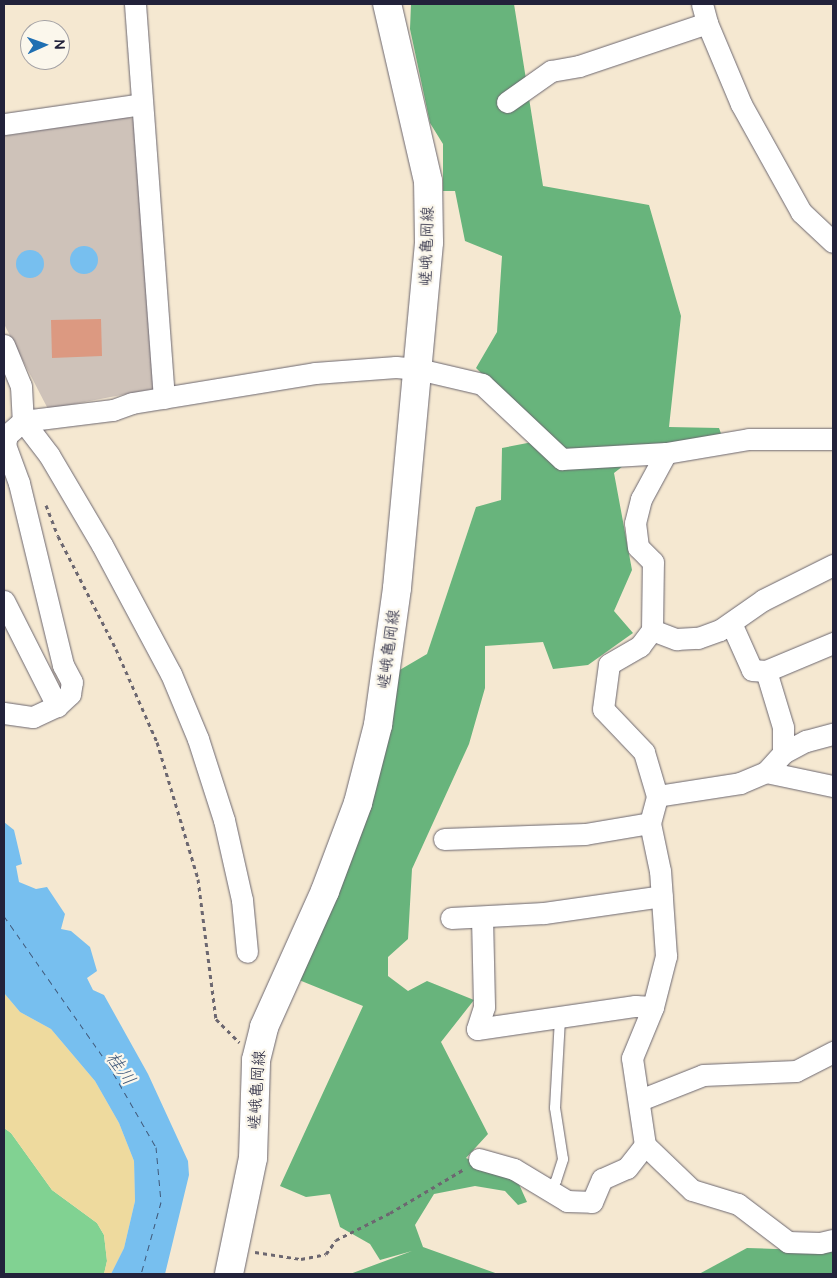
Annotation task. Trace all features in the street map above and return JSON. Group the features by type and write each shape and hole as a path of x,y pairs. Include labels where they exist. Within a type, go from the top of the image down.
{"main road":[{"name":"嵯峨亀岡線","path":"232,1262 253,1158 256,1060 264,1027 325,891 358,803 378,725 398,588 429,242 428,181 387,4"}],"street":[{"path":"135,4 164,398"},
{"path":"507,102 551,71 579,66 704,14 741,104 801,212 833,242"},
{"path":"4,124 142,104"},
{"path":"4,345 20,386 23,421 49,454 102,545 170,674 198,739 228,838 242,900 247,952"},
{"path":"4,713 33,717 56,706 70,694 72,682 63,665 19,482 5,445 8,435 23,421 113,410 164,398 315,373 418,368 482,384 562,459 666,453 749,439 833,438"},
{"path":"666,453 641,499 635,523 638,547 653,562 652,630 640,646 609,664 603,709 644,752 657,796 650,823 662,896 666,956 653,1007 632,1058 640,1100 645,1144 692,1190 738,1204 788,1242 820,1243 833,1240"},
{"path":"652,630 676,639 698,638 720,630 763,600 833,566"},
{"path":"4,602 56,706"},
{"path":"731,623 752,670 766,671 833,643"},
{"path":"766,671 783,727 784,753"},
{"path":"657,796 740,783 766,772 784,753 806,741 833,734"},
{"path":"766,772 833,786"},
{"path":"444,840 585,834 650,823"},
{"path":"451,918 544,913 662,896"},
{"path":"482,917 484,1007 477,1030 653,1007"},
{"path":"640,1100 703,1075 796,1071 833,1052"},
{"path":"480,1159 514,1169 567,1201 592,1202 602,1179 627,1168 645,1144"}],"lane":[{"path":"549,1191 556,1181 563,1159 555,1108 560,1018"}],"path":[{"path":"58,536 116,649 157,742 198,879 216,1019 256,1060"},
{"path":"232,1262 301,1259 326,1254 336,1240 390,1213 480,1159"}],"shaded area":[{"path":"127,117 137,120 158,388 48,409 4,324 4,136"}],"green space":[{"path":"411,4 514,4 543,186 649,205 681,316 669,427 719,428 723,439 649,446 614,473 632,570 614,611 633,633 588,665 553,669 543,642 485,646 485,688 469,744 412,869 408,939 388,957 388,976 408,991 427,981 474,1000 441,1042 488,1134 466,1158 518,1182 527,1202 518,1205 505,1191 475,1186 434,1194 415,1225 423,1247 498,1274 350,1274 412,1251 380,1260 370,1244 340,1227 330,1194 306,1197 280,1186 363,1006 299,980 398,671 427,654 476,507 501,500 502,448 548,439 476,368 497,332 502,256 465,241 455,191 443,191 443,144 430,123 410,29"},
{"path":"4,1128 11,1133 52,1190 97,1223 104,1235 107,1261 104,1274 4,1274"},
{"path":"747,1248 833,1251 833,1274 699,1274"}],"sand":[{"path":"4,993 20,1012 51,1029 95,1081 119,1123 134,1161 135,1201 124,1248 111,1274 104,1274 107,1261 104,1235 97,1223 52,1190 11,1133 4,1128"}],"water":[{"path":"84,246 94,250 98,260 94,270 84,274 74,270 70,260 74,250"},
{"path":"30,250 40,254 44,264 40,274 30,278 20,274 16,264 20,254"},
{"name":"桂川","path":"4,822 14,830 22,864 16,866 19,882 36,889 47,887 65,914 61,929 71,931 90,947 97,971 87,978 93,990 104,995 148,1074 188,1161 189,1175 165,1274 111,1274 124,1248 135,1201 134,1161 119,1123 95,1081 51,1029 20,1012 4,993"}],"building":[{"path":"101,319 102,356 52,358 51,320"}],"ferry route":[{"path":"4,916 108,1064 156,1147 161,1202 141,1274"}]}
